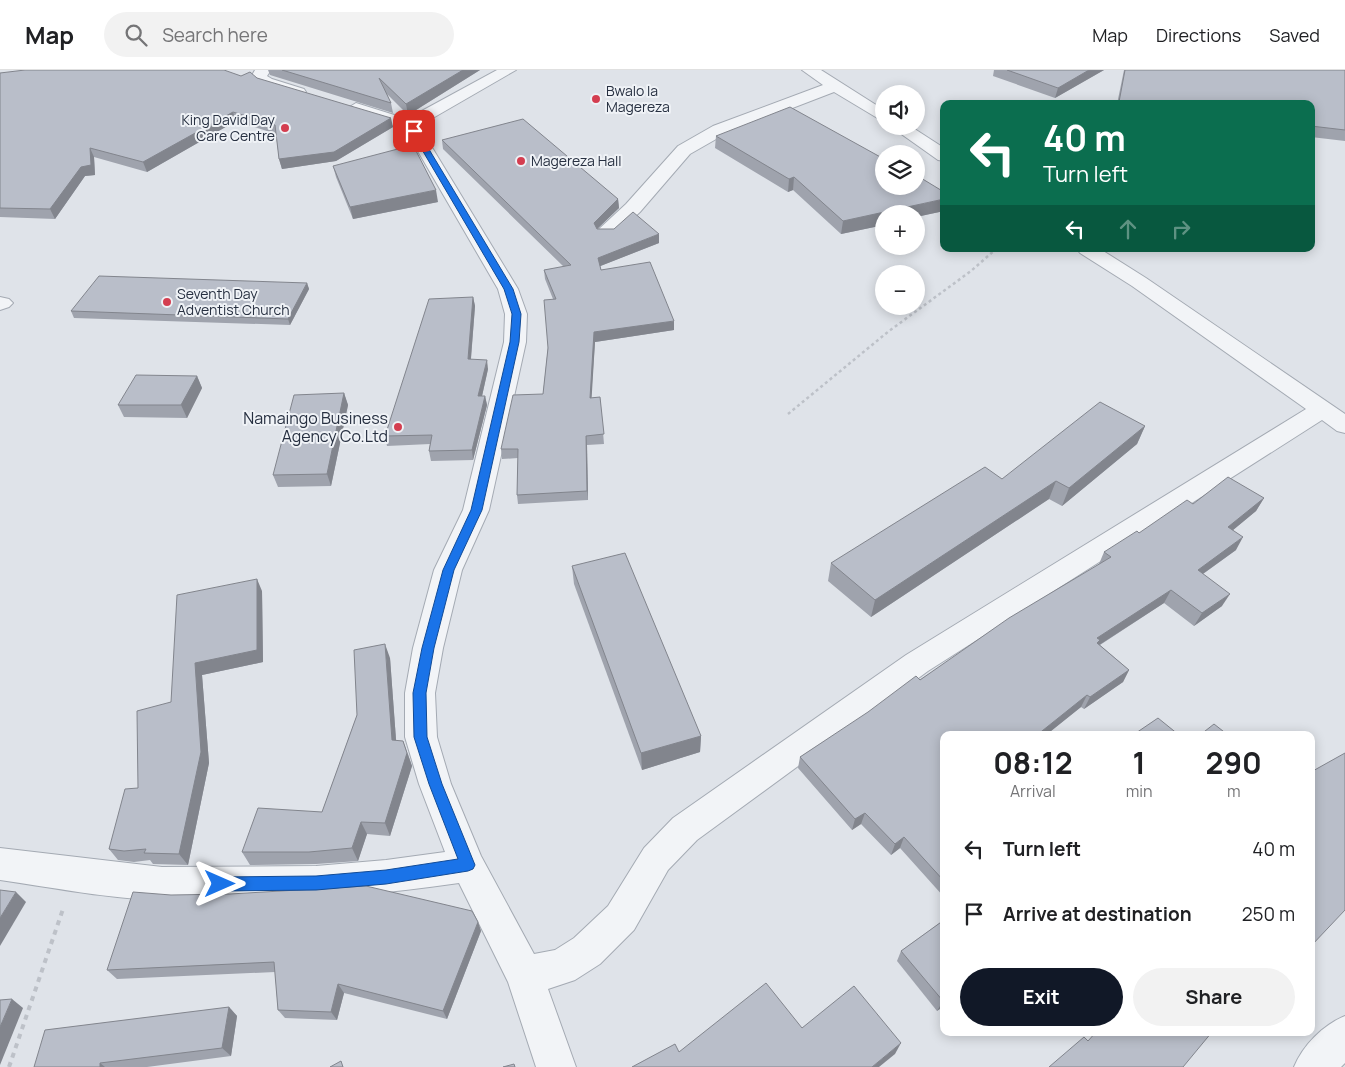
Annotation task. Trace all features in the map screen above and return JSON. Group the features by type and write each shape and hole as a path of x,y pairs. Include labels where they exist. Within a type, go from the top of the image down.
{"street":[{"path":"263,70 259,77 266,82 409,125 508,289 516,314 515,342 476,510 448,570 428,648 420,693 421,737 436,784 468,865 525,976 556,1067"},
{"path":"409,125 508,70"},
{"path":"810,70 875,111"},
{"path":"606,233 633,208 684,150 719,130 835,86"},
{"path":"912,135 940,153"},
{"path":"525,976 562,967 587,951 621,918 656,859 685,829 909,669 1333,418 1140,282 1092,252"},
{"path":"0,864 75,875 162,884 316,883 386,877 468,865"},
{"path":"1314,1067 1345,1035"}],"path":[{"path":"788,414 814,395 890,330 980,265 993,252"},
{"path":"9,1067 75,875"}],"building":[{"path":"25,70 224,70 241,76 250,72 257,78 391,118 334,152 279,159 275,125 233,112 143,162 90,148 91,165 81,167 50,209 0,208 0,73"},
{"path":"282,70 463,70 406,104 379,78 391,103"},
{"path":"1007,70 1089,70 1058,88"},
{"path":"1125,70 1345,70 1345,130 1315,126 1315,100 1119,100"},
{"path":"790,107 875,154 875,195 925,195 925,180 940,190 940,200 916,205 875,205 875,214 843,221 794,177 789,179 716,136"},
{"path":"523,119 618,199 594,223 597,229 614,229 633,212 659,234 598,258 601,270 650,262 674,321 594,332 590,398 600,397 604,434 586,436 587,491 517,495 518,449 501,449 513,395 543,394 548,348 544,300 556,299 544,270 571,265 442,140"},
{"path":"413,145 436,190 350,207 333,166"},
{"path":"99,276 307,283 288,319 71,311"},
{"path":"473,297 468,359 487,360 478,396 485,396 472,450 429,451 432,435 385,436 429,299"},
{"path":"136,375 197,376 181,405 118,405"},
{"path":"344,393 327,474 273,475 294,395"},
{"path":"1100,402 1145,426 1069,488 1056,481 875,600 831,563 985,467 1002,479"},
{"path":"1228,477 1264,498 1228,527 1243,537 1198,570 1230,594 1202,613 1171,590 1097,638 1100,640 1097,643 1129,670 1090,697 1087,695 1042,731 940,731 940,877 904,837 895,844 865,813 855,819 800,757 868,712 916,676 920,680 1009,618 1111,557 1104,552 1137,531 1139,533 1187,500 1193,504"},
{"path":"625,553 701,736 641,753 572,566"},
{"path":"257,579 257,650 195,663 201,752 179,854 144,853 146,849 124,851 109,849 125,789 138,788 137,711 171,702 177,595"},
{"path":"385,644 392,740 403,741 407,753 385,823 361,822 352,848 309,852 242,852 258,808 322,812 357,715 354,650"},
{"path":"1158,718 1174,731 1139,731"},
{"path":"1214,724 1223,731 1205,731"},
{"path":"1345,753 1345,910 1315,942 1315,770"},
{"path":"366,886 472,911 478,922 443,1011 338,984 331,1012 278,1010 274,962 107,970 133,892 171,895 230,894"},
{"path":"0,890 16,892 0,918"},
{"path":"940,923 940,997 901,951"},
{"path":"766,983 802,1028 854,986 901,1043 872,1067 632,1067 675,1044 679,1052"},
{"path":"12,999 0,1027 0,1000"},
{"path":"229,1007 222,1048 100,1063 100,1067 34,1067 45,1030"},
{"path":"1092,1036 1209,1036 1183,1067 1049,1067 1084,1037 1088,1041"},
{"path":"341,1061 343,1067 330,1067"},
{"path":"514,1064 515,1067 503,1067"}],"place":[{"name":"Bwalo la Magereza","path":"596,99"},
{"name":"King David Day Care Centre","path":"285,128"},
{"name":"Magereza Hall","path":"521,161"},
{"name":"Seventh Day Adventist Church","path":"167,302"},
{"name":"Namaingo Business Agency Co.Ltd","path":"398,427"}],"route":[{"path":"220,884 316,883 386,877 468,865 436,784 421,737 420,693 428,648 448,570 476,510 515,342 516,314 508,289 414,131"}]}
